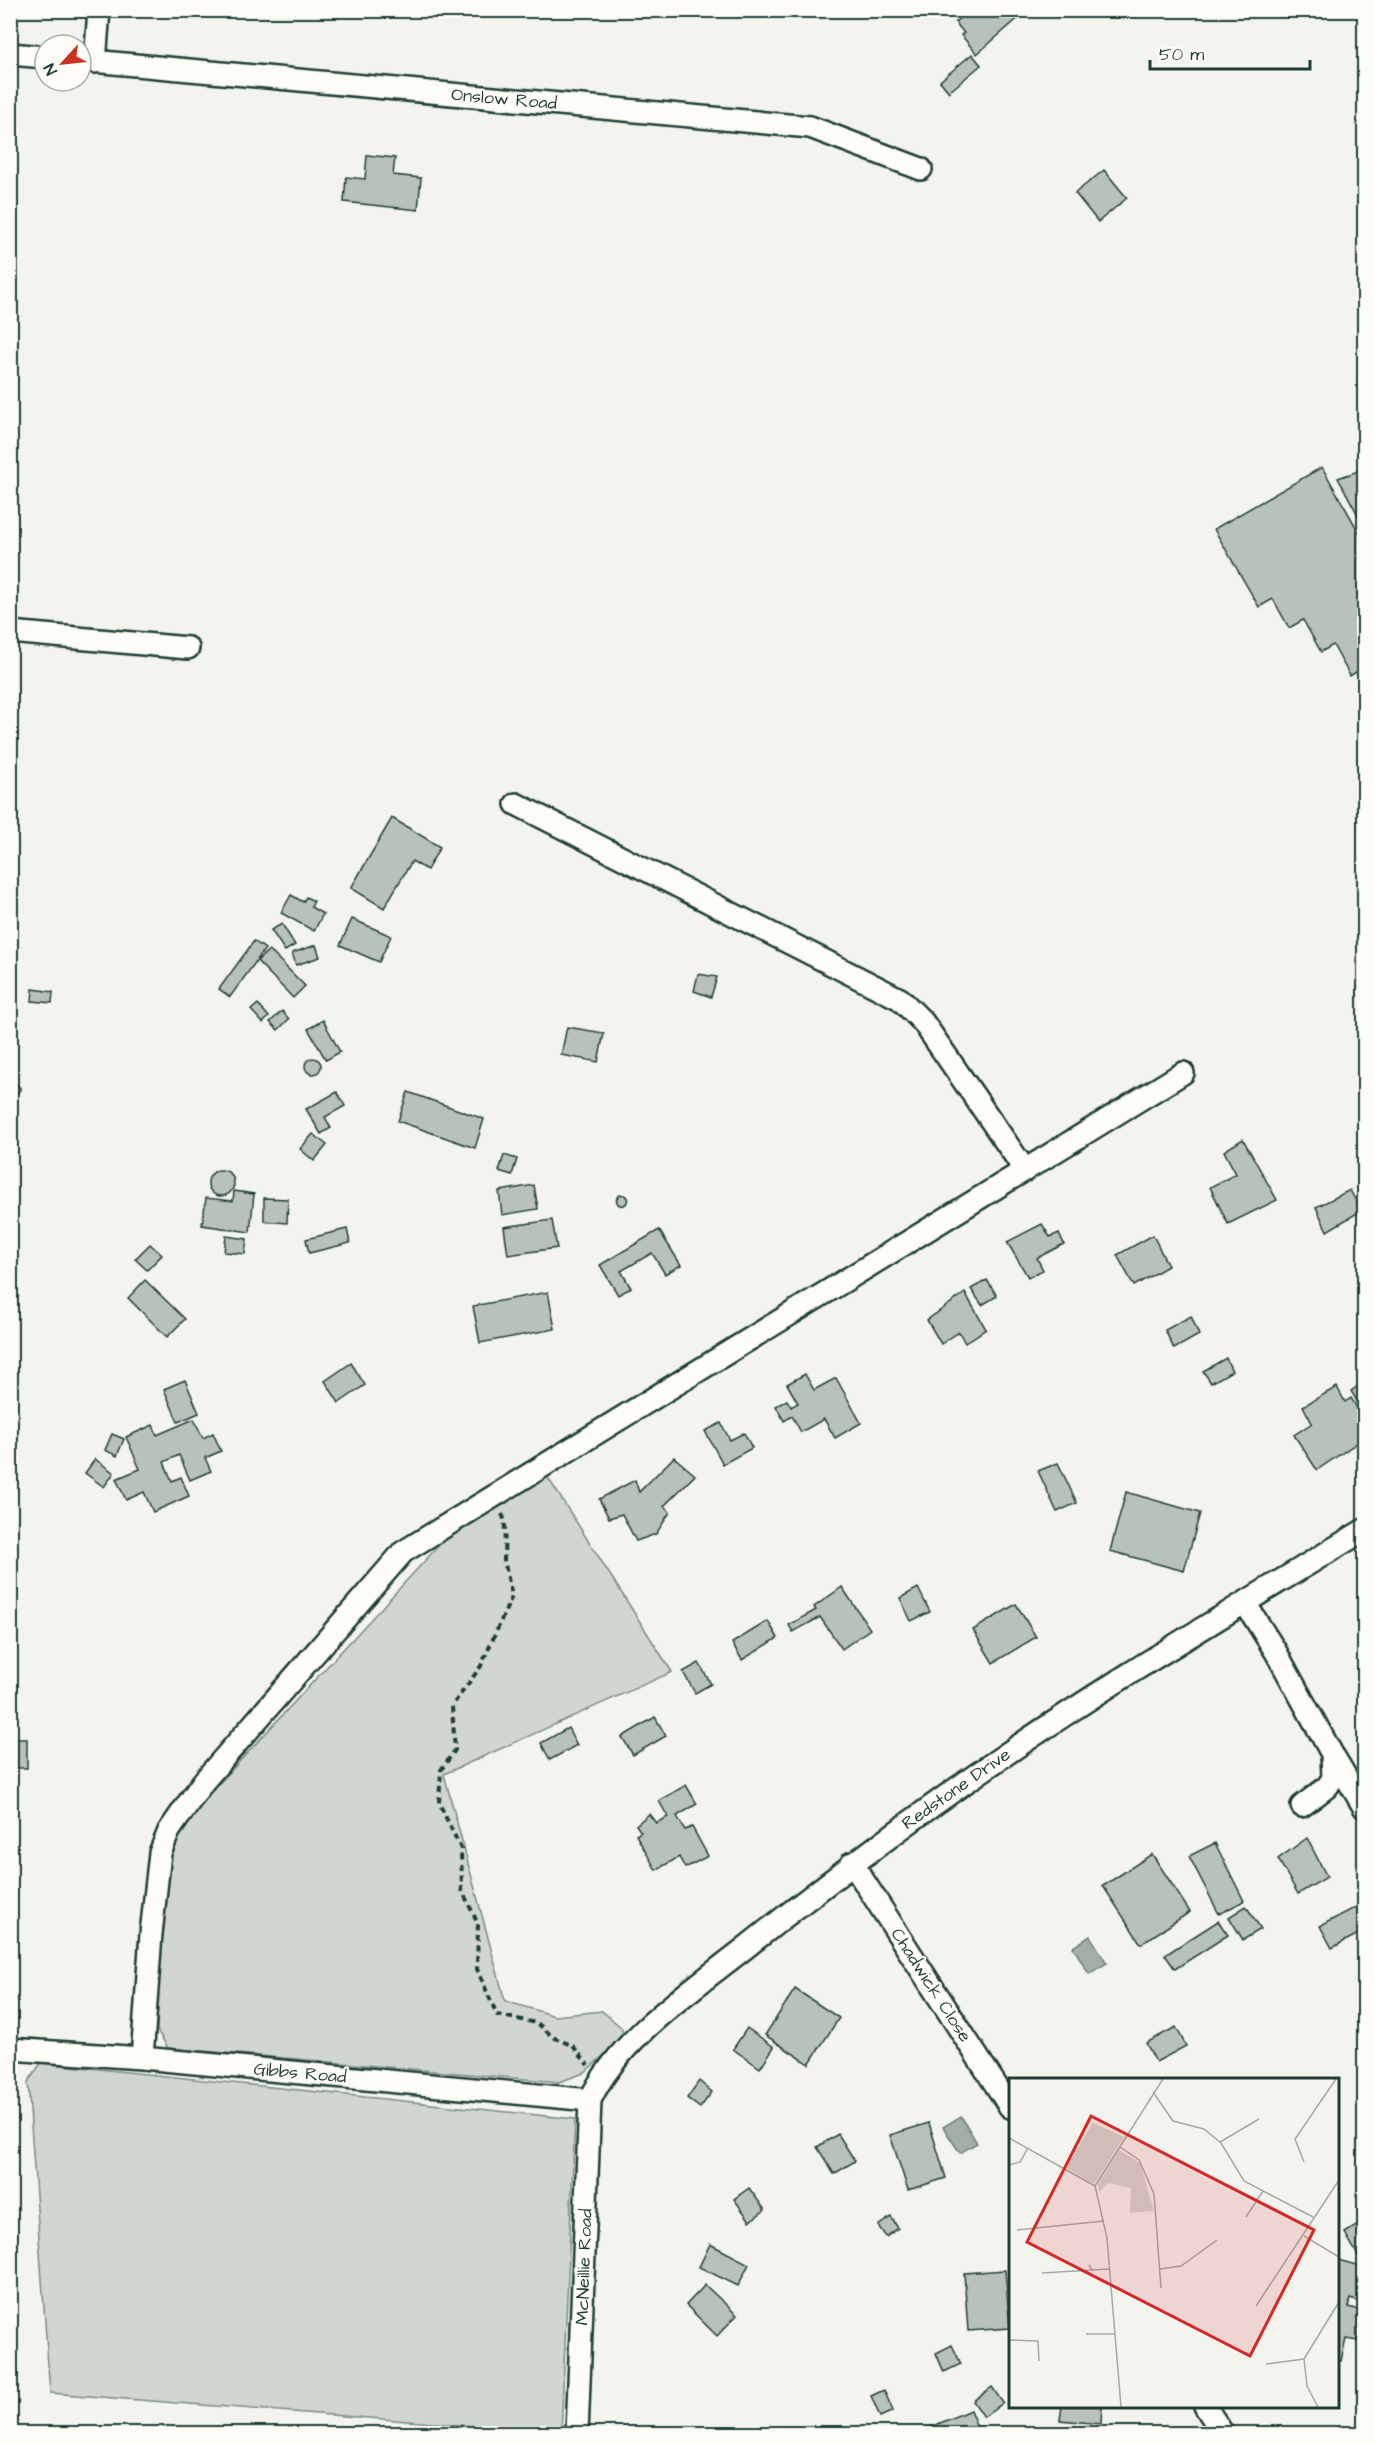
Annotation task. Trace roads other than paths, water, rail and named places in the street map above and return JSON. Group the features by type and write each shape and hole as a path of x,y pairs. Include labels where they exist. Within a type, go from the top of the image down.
{"street":[{"path":"93,38 99,10"},
{"path":"10,54 33,56"},
{"name":"Onslow Road","path":"93,61 810,127 921,169"},
{"path":"10,632 188,648"},
{"path":"516,804 900,999 923,1022 1025,1170"},
{"path":"142,2058 151,1934 160,1853 164,1841 181,1812 203,1782 403,1552 1184,1073"},
{"name":"Redstone Drive","path":"590,2100 599,2080 642,2033 852,1863 1053,1723 1365,1530"},
{"path":"1245,1603 1276,1652 1332,1754 1365,1807"},
{"path":"1302,1806 1327,1786 1333,1778 1332,1754"},
{"name":"Chadwick Close","path":"852,1863 1009,2104"},
{"name":"Gibbs Road","path":"10,2049 142,2058 590,2100"},
{"name":"McNeillie Road","path":"577,2433 590,2100"},
{"path":"1207,2408 1223,2433"}]}
